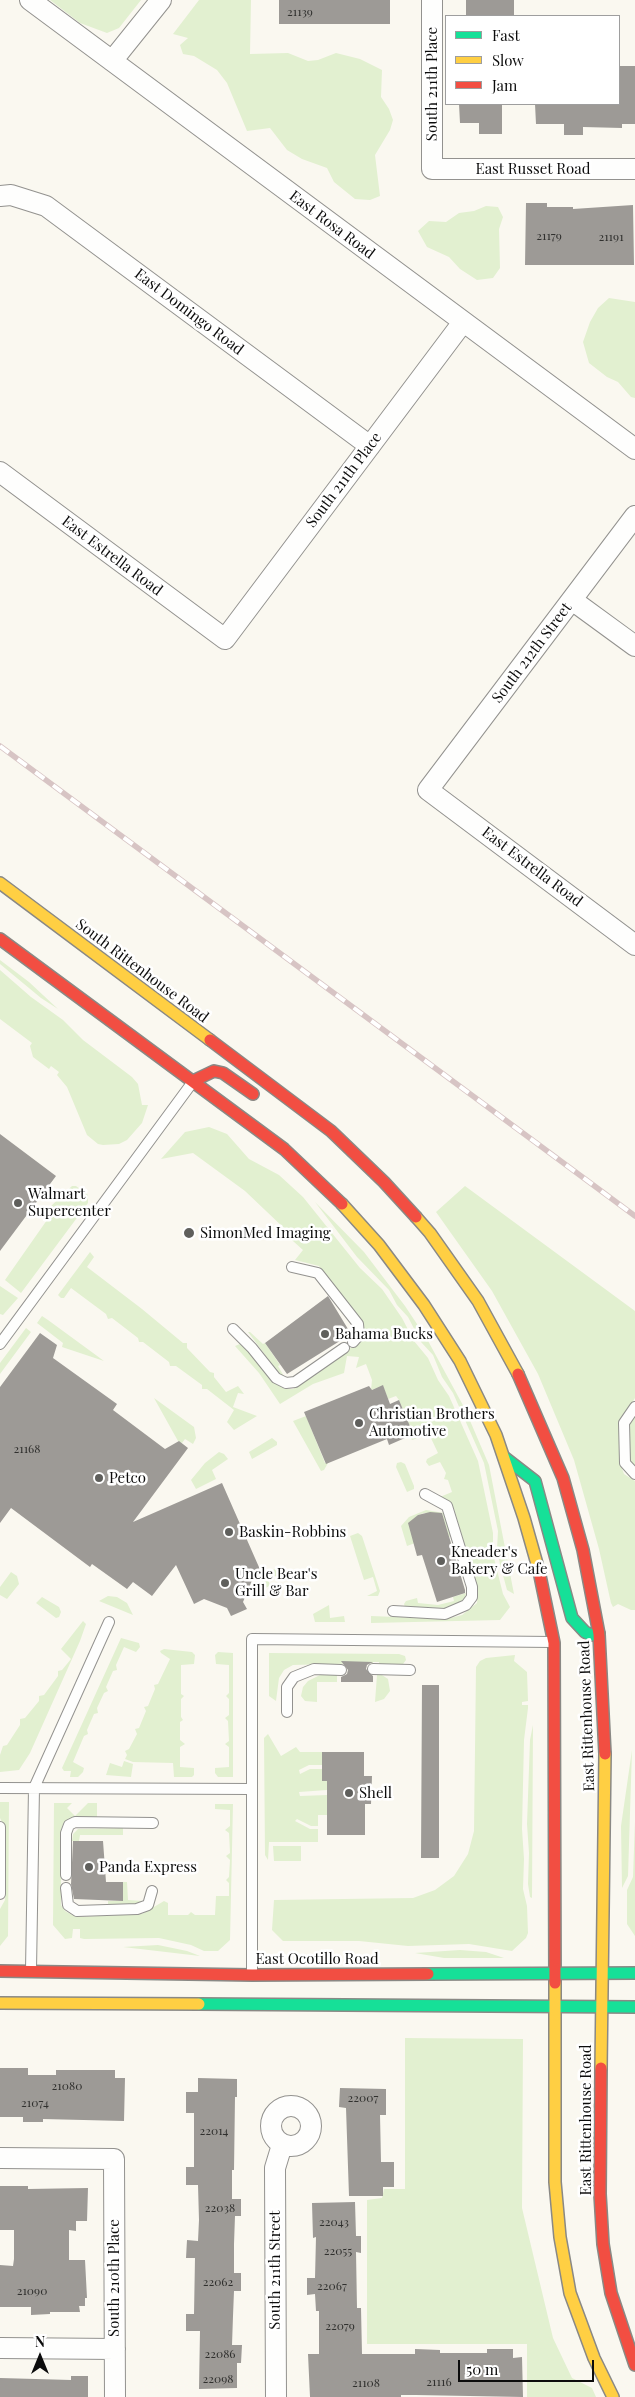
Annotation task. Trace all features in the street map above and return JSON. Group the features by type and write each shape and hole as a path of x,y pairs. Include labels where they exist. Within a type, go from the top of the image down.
{"main road":[{"name":"South Rittenhouse Road","path":"0,883 266,1082"},
{"path":"0,939 194,1081 214,1071 223,1073 266,1104"},
{"name":"East Rittenhouse Road","path":"194,1081 284,1149 331,1193 379,1245 424,1305 460,1361 496,1435 524,1518 545,1594 554,1642 555,2182 560,2237 570,2293 594,2358 613,2397"},
{"name":"East Rittenhouse Road","path":"266,1082 331,1131 384,1182 430,1233 478,1301 512,1360 563,1478 583,1550 599,1634 605,1722 604,1973 601,2007 600,2194 603,2244 611,2293 626,2345 635,2365"},
{"path":"340,1157 359,1158"},
{"path":"504,1457 535,1481 572,1618 585,1632 592,1635 599,1634"},
{"name":"East Ocotillo Road","path":"0,1972 252,1975 635,1973"},
{"path":"12,1984 31,1972"},
{"path":"0,2002 635,2007"}],"street":[{"name":"East Rosa Road","path":"30,0 635,449"},
{"path":"112,61 161,0"},
{"name":"South 211th Place","path":"432,0 432,169"},
{"name":"East Russet Road","path":"432,169 635,169"},
{"name":"East Domingo Road","path":"0,196 11,195 46,206 370,446"},
{"name":"South 211th Place","path":"225,639 463,322"},
{"name":"East Estrella Road","path":"0,472 225,639"},
{"name":"South 212th Street","path":"428,790 635,516"},
{"path":"572,600 635,646"},
{"name":"East Estrella Road","path":"428,790 635,945"},
{"name":"South 211th Street","path":"276,2397 275,2168 282,2145"},
{"name":"South 210th Place","path":"0,2158 114,2158 115,2397"},
{"path":"0,2348 115,2349"}],"lane":[{"path":"0,1344 194,1081"},
{"path":"233,1329 263,1359 276,1378 286,1383 295,1382 359,1336 358,1324 318,1273 292,1267"},
{"path":"635,1406 624,1424 625,1463 628,1469 635,1474"},
{"path":"393,1611 445,1614 466,1605 472,1597 472,1586 447,1506 425,1494"},
{"path":"31,1972 34,1788 109,1622"},
{"path":"252,1975 252,1639 554,1642"},
{"path":"287,1712 287,1687 294,1677 314,1669 341,1670"},
{"path":"373,1669 410,1670"},
{"path":"0,1788 252,1789"},
{"path":"66,1875 66,1833 69,1825 75,1822 153,1823"},
{"path":"0,1827 0,1894"},
{"path":"66,1888 68,1905 77,1911 137,1909 148,1905 152,1892"}],"green space":[{"path":"50,0 141,0 119,28 107,33 80,23"},
{"path":"199,0 251,0 250,54 288,53 308,61 318,60 336,53 360,59 382,70 381,97 389,109 393,120 390,130 375,155 380,196 370,200 355,199 334,182 327,168 302,159 287,150 270,128 247,131 227,83 217,70 194,56 183,54 180,45 188,38 173,34"},
{"path":"486,206 498,207 503,217 499,229 500,268 493,278 477,280 460,269 449,257 427,247 418,231 429,221 446,222 459,213 474,211"},
{"path":"609,298 635,302 635,398 631,397 618,382 607,377 589,363 583,342 590,322 598,308"},
{"path":"0,960 29,982 58,1009 41,998 0,964"},
{"path":"0,970 31,997 63,1020 83,1040 132,1077 138,1084 142,1105 148,1105 142,1123 127,1140 119,1144 103,1145 98,1144 87,1135 67,1087 57,1075 59,1072 51,1066 49,1069 33,1057 30,1046 32,1043 0,1019"},
{"path":"209,1127 227,1134 249,1159 279,1175 303,1197 360,1268 382,1289 402,1318 414,1341 428,1358 438,1380 449,1396 478,1461 493,1533 493,1554 503,1594 510,1607 500,1620 371,1623 371,1616 447,1619 462,1615 477,1603 478,1589 454,1509 440,1497 452,1492 448,1480 444,1479 446,1473 440,1462 429,1466 426,1462 427,1459 438,1453 429,1434 412,1440 408,1433 412,1431 396,1396 388,1399 383,1386 371,1390 372,1380 366,1364 356,1368 359,1357 347,1356 344,1373 313,1384 280,1404 259,1373 235,1346 240,1344 249,1352 272,1382 285,1389 293,1389 359,1342 364,1328 360,1318 319,1266 295,1260 303,1250 284,1233 286,1230 245,1191 193,1153 161,1159 185,1132"},
{"path":"72,1186 76,1186 88,1195 88,1203 21,1293 5,1280 54,1210 50,1207"},
{"path":"465,1186 635,1311 635,1398 620,1421 619,1460 624,1474 635,1481 635,1610 618,1604 613,1607 611,1603 599,1549 574,1460 538,1374 492,1291 436,1212"},
{"path":"315,1202 364,1252 405,1306 427,1339 465,1409 489,1465 514,1594 507,1590 500,1564 497,1549 498,1531 484,1463 453,1393 442,1377 433,1355 421,1342 408,1317 397,1305 389,1290 357,1257"},
{"path":"90,1252 94,1257 87,1267 183,1343 187,1343 187,1348 210,1372 214,1373 214,1377 226,1392 238,1386 244,1394 238,1393 233,1407 257,1416 234,1430 227,1422 234,1410 207,1389 202,1389 202,1385 176,1366 170,1366 169,1362 143,1342 139,1342 138,1338 112,1318 108,1319 106,1314 71,1288 64,1298 61,1298 58,1295"},
{"path":"0,1286 18,1298 3,1315 0,1314"},
{"path":"42,1316 104,1361 62,1347 63,1343 37,1323"},
{"path":"26,1328 31,1332 0,1374 0,1363"},
{"path":"248,1332 263,1344 265,1343 280,1365 278,1366 285,1378 278,1372"},
{"path":"154,1398 194,1427 196,1438 193,1444 185,1439 182,1443 178,1441"},
{"path":"635,1415 635,1468 630,1459 629,1424"},
{"path":"306,1416 325,1463 328,1463 324,1470 321,1471 293,1421"},
{"path":"272,1438 277,1442 277,1445 252,1459 249,1452"},
{"path":"219,1452 228,1459 212,1470 216,1479 196,1489 191,1480 205,1463"},
{"path":"397,1463 405,1464 414,1486 414,1489 407,1492 396,1467"},
{"path":"426,1510 444,1513 452,1536 449,1537 442,1513 424,1513 418,1515 415,1543 407,1546 401,1526 409,1517"},
{"path":"358,1533 362,1536 380,1591 378,1596 367,1596 377,1591 373,1577 364,1580 350,1536"},
{"path":"278,1568 281,1569 281,1574 268,1579 270,1586 265,1588 259,1575"},
{"path":"11,1572 17,1576 19,1584 7,1599 0,1595 0,1587"},
{"path":"466,1593 464,1601 447,1608 405,1607 404,1604 406,1601 417,1598 418,1603 438,1605 454,1601 453,1597"},
{"path":"108,1596 117,1597 127,1603 133,1615 99,1601"},
{"path":"42,1597 59,1607 61,1612 59,1617 56,1618 36,1603"},
{"path":"329,1605 330,1618 344,1616 345,1622 315,1622 313,1614"},
{"path":"83,1621 86,1624 80,1641 30,1753 19,1770 0,1772 0,1755 3,1746 7,1745 20,1725 20,1719 25,1718 39,1701 39,1696 44,1695 58,1676 58,1671 62,1670 71,1659 61,1649"},
{"path":"121,1638 139,1643 140,1647 136,1652 124,1647 116,1665 117,1670 113,1671 106,1687 108,1691 104,1693 97,1708 98,1713 94,1714 87,1730 88,1734 84,1736 73,1762 84,1768 83,1772 78,1777 70,1777 71,1771 64,1771 62,1768"},
{"path":"164,1649 192,1652 195,1655 194,1664 181,1665 181,1694 184,1696 181,1699 181,1717 183,1720 180,1722 180,1740 185,1744 180,1747 180,1767 194,1768 194,1775 192,1777 174,1777 173,1763 133,1762 125,1759 127,1755 125,1751 129,1749 137,1734 135,1729 139,1728 146,1711 144,1707 148,1706 155,1689 154,1685 158,1684 170,1659 161,1653 160,1651"},
{"path":"218,1652 233,1653 233,1777 218,1777 215,1773 215,1768 229,1767 229,1747 225,1744 229,1741 228,1721 225,1718 229,1715 229,1699 226,1696 229,1693 229,1665 216,1664 215,1655"},
{"path":"269,1653 399,1654 405,1656 406,1660 403,1664 379,1664 379,1662 373,1662 293,1665 284,1670 279,1678 276,1701 269,1696"},
{"path":"515,1655 514,1661 527,1672 528,1701 522,1702 522,1705 528,1705 524,1740 522,1829 523,1889 527,1906 528,1933 526,1938 512,1951 469,1944 408,1946 359,1941 283,1941 272,1930 274,1900 413,1898 435,1890 454,1876 468,1854 474,1831 476,1667 480,1661 486,1658"},
{"path":"320,1675 337,1675 337,1682 317,1682 317,1702 305,1701 301,1696 303,1687 308,1681"},
{"path":"377,1675 382,1675 388,1679 390,1691 384,1699 375,1702"},
{"path":"533,1725 532,1898 530,1897 528,1884 529,1853 527,1824 530,1740"},
{"path":"268,1734 281,1756 296,1747 300,1752 322,1752 322,1765 309,1765 299,1770 300,1774 310,1769 322,1769 322,1781 327,1781 327,1790 299,1792 300,1796 327,1795 327,1815 318,1815 318,1826 311,1826 297,1819 295,1821 310,1829 318,1829 318,1842 269,1842 268,1860 265,1855 264,1738"},
{"path":"632,1750 628,1876 622,1888 621,1826"},
{"path":"124,1761 133,1764 131,1777 106,1775 110,1763 122,1767"},
{"path":"0,1802 9,1802 8,1936 0,1946 0,1909 5,1900 6,1831 0,1818"},
{"path":"54,1803 72,1803 67,1808 75,1816 88,1803 97,1803 97,1817 69,1819 64,1822 61,1830 61,1905 65,1911 76,1917 142,1914 164,1901 168,1903 168,1915 188,1915 191,1912 195,1915 215,1915 216,1896 229,1896 229,1883 226,1880 229,1877 230,1860 226,1856 230,1853 229,1833 225,1830 230,1826 230,1810 215,1809 215,1804 233,1804 230,1940 218,1951 204,1951 191,1945 159,1938 84,1939 80,1938 80,1929 73,1929 72,1938 65,1939 53,1925"},
{"path":"635,1821 635,1936 627,1924 627,1890 633,1877"},
{"path":"123,1828 123,1835 80,1835 79,1841 72,1841 73,1834 78,1829"},
{"path":"273,1846 301,1846 301,1861 274,1861"},
{"path":"123,1882 127,1882 128,1900 143,1901 135,1904 108,1904 108,1901 123,1901"},
{"path":"158,1945 187,1951 200,1956 123,1947"},
{"path":"460,1950 486,1952 504,1958 444,1958 415,1953"},
{"path":"405,2038 523,2039 522,2208 553,2338 572,2378 592,2388 596,2397 527,2397 527,2344 367,2344 367,2200 382,2198 384,2189 405,2189"}],"building":[{"path":"279,0 390,0 390,24 279,24"},
{"path":"466,0 514,0 514,15 466,15"},
{"path":"620,66 635,66 635,124 622,124 622,128 583,127 583,135 564,135 564,124 536,124 535,105 620,105"},
{"path":"459,105 502,105 502,134 479,134 479,123 460,123"},
{"path":"526,203 547,203 547,207 573,207 573,209 633,205 634,265 525,265"},
{"name":"Walmart Supercenter","path":"0,1134 56,1176 0,1251"},
{"name":"Bahama Bucks","path":"328,1296 351,1334 287,1374 265,1343"},
{"path":"40,1333 57,1345 53,1358 117,1404 113,1410 165,1449 179,1441 188,1448 133,1522 222,1483 262,1574 253,1578 243,1602 247,1609 231,1616 227,1608 204,1599 194,1604 176,1565 152,1596 133,1582 127,1589 92,1564 90,1567 11,1508 0,1523 0,1387"},
{"name":"Christian Brothers Automotive","path":"383,1385 390,1404 399,1400 412,1431 404,1435 405,1438 389,1445 387,1439 326,1464 304,1412 369,1386 372,1390"},
{"name":"Kneader's Bakery & Cafe","path":"430,1512 442,1513 465,1590 465,1593 437,1602 422,1555 417,1556 408,1523 418,1515"},
{"path":"341,1661 373,1662 367,1665 366,1669 373,1676 373,1682 341,1682 341,1677 347,1674 348,1670"},
{"name":"Shell","path":"422,1685 439,1685 439,1858 421,1858"},
{"name":"Shell","path":"322,1752 364,1752 364,1776 372,1776 371,1804 365,1804 365,1835 327,1835 327,1781 322,1781"},
{"name":"Panda Express","path":"73,1841 103,1841 106,1882 123,1882 123,1901 74,1899 71,1884"},
{"path":"0,2068 28,2068 28,2075 56,2075 56,2070 115,2070 115,2078 125,2078 124,2121 43,2119 43,2122 23,2122 23,2117 0,2117"},
{"path":"198,2078 237,2079 232,2199 241,2199 241,2216 235,2216 234,2273 241,2273 241,2291 234,2291 232,2345 242,2345 241,2363 237,2363 237,2388 199,2389 200,2331 186,2331 186,2314 194,2314 195,2258 186,2258 187,2240 198,2241 199,2220 198,2185 186,2185 186,2167 194,2167 194,2113 186,2113 186,2092 198,2092"},
{"path":"340,2088 386,2089 386,2115 380,2115 381,2162 394,2162 394,2187 383,2187 383,2196 349,2196 346,2108 339,2107"},
{"path":"0,2186 28,2186 28,2189 88,2188 87,2221 76,2221 76,2231 69,2230 69,2260 85,2260 87,2298 85,2298 85,2306 79,2306 80,2312 50,2312 50,2314 31,2315 31,2307 0,2307 0,2265 13,2266 14,2230 0,2230"},
{"path":"355,2202 356,2236 361,2236 361,2253 356,2252 357,2308 361,2308 362,2354 415,2354 415,2349 440,2350 440,2353 487,2353 487,2349 513,2349 513,2358 522,2357 523,2397 401,2395 401,2397 310,2397 308,2354 319,2354 319,2311 316,2311 315,2294 307,2295 307,2278 315,2278 316,2237 313,2238 312,2203"},
{"path":"71,2376 88,2376 88,2397 0,2397 0,2378 71,2380"}],"railway":[{"path":"0,746 635,1216"}],"traffic: fast":[{"path":"504,1457 535,1481 572,1618 585,1632 591,1635 599,1634"},
{"path":"428,1974 635,1973"},
{"path":"199,2004 635,2007"}],"traffic: slow":[{"path":"0,883 210,1040"},
{"path":"342,1204 379,1245 424,1305 460,1361 496,1435 524,1518 539,1571"},
{"path":"416,1217 430,1233 478,1301 518,1374"},
{"path":"601,2068 605,1754"},
{"path":"555,1983 555,2182 560,2237 570,2293 594,2358 613,2397"},
{"path":"0,2003 199,2004"}],"traffic: jam":[{"path":"0,939 284,1149 342,1204"},
{"path":"210,1040 331,1131 384,1182 416,1217"},
{"path":"193,1081 214,1071 223,1073 253,1094"},
{"path":"518,1374 563,1478 583,1550 599,1634 605,1754"},
{"path":"539,1571 554,1643 555,1983"},
{"path":"0,1971 252,1975 428,1974"},
{"path":"601,2068 600,2194 603,2244 611,2293 635,2365"}],"place":[{"name":"Walmart Supercenter","path":"18,1203"},
{"name":"SimonMed Imaging","path":"189,1233"},
{"name":"Bahama Bucks","path":"325,1334"},
{"name":"Christian Brothers Automotive","path":"359,1423"},
{"name":"Petco","path":"99,1478"},
{"name":"Baskin-Robbins","path":"229,1532"},
{"name":"Kneader's Bakery & Cafe","path":"441,1561"},
{"name":"Uncle Bear's Grill & Bar","path":"225,1583"},
{"name":"Shell","path":"349,1793"},
{"name":"Panda Express","path":"89,1867"}]}
